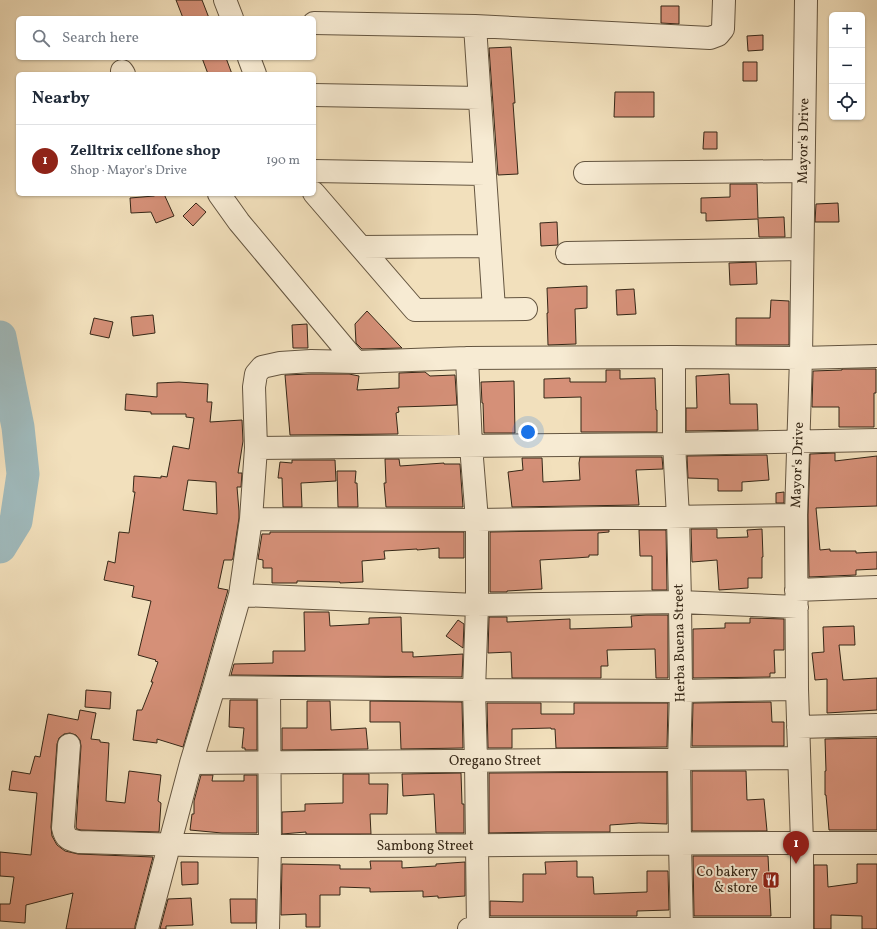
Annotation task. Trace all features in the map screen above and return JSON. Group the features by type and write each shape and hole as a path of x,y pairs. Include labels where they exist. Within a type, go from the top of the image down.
{"street":[{"path":"225,0 231,16"},
{"path":"316,23 475,26 710,38 718,36 723,29 724,0"},
{"name":"Mayor's Drive","path":"802,929 802,843 797,689 796,515 801,358 806,0"},
{"path":"475,26 494,309"},
{"path":"250,60 254,72"},
{"path":"316,95 480,98"},
{"path":"316,171 485,174"},
{"path":"585,173 803,171"},
{"path":"316,195 415,310 526,309"},
{"path":"220,196 239,222 356,362"},
{"path":"361,247 490,246"},
{"path":"567,253 802,249"},
{"path":"147,929 190,763 214,687 240,595 251,519 256,448 254,387 256,374 262,367 280,363 310,361 356,362 467,358 801,358 877,356"},
{"name":"Herba Buena Street","path":"674,357 674,444 678,517 680,602 681,691 679,760 682,929"},
{"path":"467,358 471,446 477,520 477,605 474,690 478,929"},
{"path":"256,448 674,444 877,440"},
{"path":"251,519 477,520 796,515"},
{"path":"240,595 477,605 797,599 877,587"},
{"path":"214,687 681,691 797,689"},
{"path":"268,929 270,846 269,688"},
{"path":"798,727 877,725"},
{"name":"Sambong Street","path":"69,745 63,828 64,833 68,838 72,841 79,842 270,846 877,843"},
{"name":"Oregano Street","path":"190,763 799,758"},
{"path":"470,929 802,929"}],"building":[{"path":"176,0 202,0 208,16 182,16"},
{"path":"661,6 679,6 679,24 661,23"},
{"path":"763,35 763,50 748,51 747,36"},
{"path":"511,47 518,174 498,175 489,48"},
{"path":"203,60 227,60 231,72 207,72"},
{"path":"743,62 757,62 757,81 743,81"},
{"path":"615,92 654,92 654,117 614,117"},
{"path":"704,132 717,132 717,149 703,149"},
{"path":"730,184 757,184 758,218 784,217 785,237 759,237 758,219 706,221 706,213 701,213 701,198 730,197"},
{"path":"165,196 174,216 156,223 151,212 131,213 130,198"},
{"path":"196,203 206,212 193,226 183,216"},
{"path":"838,203 839,222 815,222 816,204"},
{"path":"557,222 558,245 541,246 540,223"},
{"path":"756,262 757,284 730,285 729,263"},
{"path":"587,286 587,308 575,309 576,344 548,345 547,288"},
{"path":"634,289 636,314 617,315 616,290"},
{"path":"771,300 789,301 789,345 736,345 736,318 770,318"},
{"path":"367,311 402,348 362,349 356,343 355,324"},
{"path":"153,315 155,333 133,336 131,317"},
{"path":"94,318 113,322 109,338 90,334"},
{"path":"307,324 308,348 293,348 292,325"},
{"path":"876,369 874,427 839,427 839,407 812,407 813,371"},
{"path":"606,370 620,370 620,379 655,378 657,432 581,432 581,397 544,398 544,379 570,378 570,382 606,382"},
{"path":"425,372 430,376 455,375 457,405 398,407 399,412 396,413 398,434 290,435 285,375 349,374 359,376 357,390 399,388 399,373"},
{"path":"729,374 730,404 757,404 758,430 686,431 686,408 697,408 696,376"},
{"path":"514,381 515,433 484,433 481,382"},
{"path":"179,382 208,384 207,402 212,402 210,422 242,420 243,441 238,473 242,473 241,487 237,487 239,518 233,558 232,560 224,560 218,588 228,590 183,747 157,739 157,743 133,740 137,710 142,710 153,682 151,682 158,662 155,661 156,660 138,655 151,601 132,597 134,586 104,580 108,561 115,563 119,532 129,533 135,492 133,492 134,476 167,477 173,446 189,449 194,418 186,417 186,414 151,414 151,412 125,410 126,394 157,397 157,383","holes":["188,480 216,482 217,514 183,510"]},
{"path":"835,453 835,461 877,456 877,506 816,508 820,550 830,549 830,551 856,551 856,553 877,552 877,569 856,570 856,575 809,577 808,515 810,454"},
{"path":"767,455 769,480 742,482 742,491 718,491 718,479 688,478 687,456"},
{"path":"580,457 662,457 663,469 636,470 639,505 512,507 508,472 523,470 522,458 542,458 543,482 580,480"},
{"path":"385,459 399,459 400,466 444,463 460,464 463,507 386,507 384,483 386,483"},
{"path":"292,460 335,460 336,481 301,483 302,507 283,507 282,478 278,478 280,462 292,463"},
{"path":"337,471 356,471 355,483 357,483 358,507 338,507"},
{"path":"784,492 784,503 776,503 776,493"},
{"path":"691,529 717,529 717,538 748,537 747,530 762,529 762,578 748,578 748,588 719,590 717,560 692,562"},
{"path":"609,530 609,532 598,533 598,555 589,555 589,557 540,560 542,589 490,592 490,532"},
{"path":"639,530 666,530 667,590 652,590 652,556 640,556"},
{"path":"270,532 464,532 464,558 439,558 439,548 384,551 385,559 362,561 363,582 340,583 297,581 297,583 272,583 272,568 263,568 263,560 258,559 262,534 270,534"},
{"path":"304,612 329,612 330,626 369,624 369,618 401,617 402,652 413,652 413,657 463,654 462,677 231,675 234,664 273,663 273,651 305,651"},
{"path":"668,615 668,678 656,678 655,649 607,650 608,666 601,666 601,678 512,678 511,652 488,653 489,617 507,617 507,622 570,619 570,629 632,627 631,616"},
{"path":"750,618 784,619 784,650 774,650 775,673 770,673 770,677 693,678 693,629 725,628 725,623 750,623"},
{"path":"458,620 464,624 463,648 446,636"},
{"path":"854,626 855,645 839,645 843,680 877,678 877,710 827,713 827,679 815,680 812,653 824,652 823,627"},
{"path":"86,690 111,692 110,709 85,707"},
{"path":"230,700 257,700 257,750 245,750 245,748 242,748 244,728 229,727"},
{"path":"307,701 330,701 331,730 366,728 368,749 282,750 282,728 307,728"},
{"path":"370,701 462,702 463,748 401,749 400,722 370,722"},
{"path":"771,702 772,722 784,722 784,746 692,746 693,703"},
{"path":"487,703 541,703 541,714 574,714 574,703 668,703 667,747 556,748 555,729 551,728 512,729 512,748 488,748"},
{"path":"80,710 96,713 91,739 109,743 106,801 125,803 129,771 161,775 158,801 161,803 159,832 77,829 81,746 80,740 76,735 70,733 64,734 59,738 57,744 51,827 52,836 57,845 65,851 78,854 153,857 135,929 66,929 73,893 26,905 25,923 0,921 0,904 10,904 14,877 0,876 0,852 31,855 37,793 9,790 12,771 30,774 35,756 40,757 48,714 78,720"},
{"path":"877,738 877,830 829,830 825,795 825,739"},
{"path":"692,771 746,771 747,800 764,799 767,831 692,831"},
{"path":"667,772 667,824 639,823 610,825 610,832 489,833 489,773"},
{"path":"461,773 462,804 464,804 464,833 436,833 434,794 403,796 402,774"},
{"path":"343,774 369,774 369,784 388,784 387,814 370,814 371,834 306,834 306,832 282,834 282,812 305,811 305,804 343,803"},
{"path":"201,775 213,775 212,781 244,781 244,775 257,775 257,833 222,833 190,830 192,814 194,814 194,801"},
{"path":"693,856 768,856 771,916 694,916"},
{"path":"370,861 402,861 402,868 436,866 436,864 465,862 465,896 438,898 438,896 423,897 423,891 370,892 370,888 340,887 340,895 320,895 320,927 306,927 306,914 281,915 282,864 340,865 340,869 371,869"},
{"path":"577,861 577,877 593,877 594,894 647,892 647,871 668,871 669,910 637,911 637,916 490,916 490,901 523,902 523,874 546,874 545,862"},
{"path":"181,862 198,862 198,884 182,885"},
{"path":"857,864 877,864 877,929 862,929 862,916 831,915 831,929 814,929 814,865 827,865 828,887 857,883"},
{"path":"191,898 193,925 166,926 166,929 160,929 168,899"},
{"path":"230,899 256,899 256,923 231,923"}],"waterway":[{"path":"0,337 18,427 23,474 16,521 0,547"}],"place":[{"name":"Zelltrix cellfone shop","path":"796,864"},
{"name":"Co bakery & store","path":"771,880"}]}
